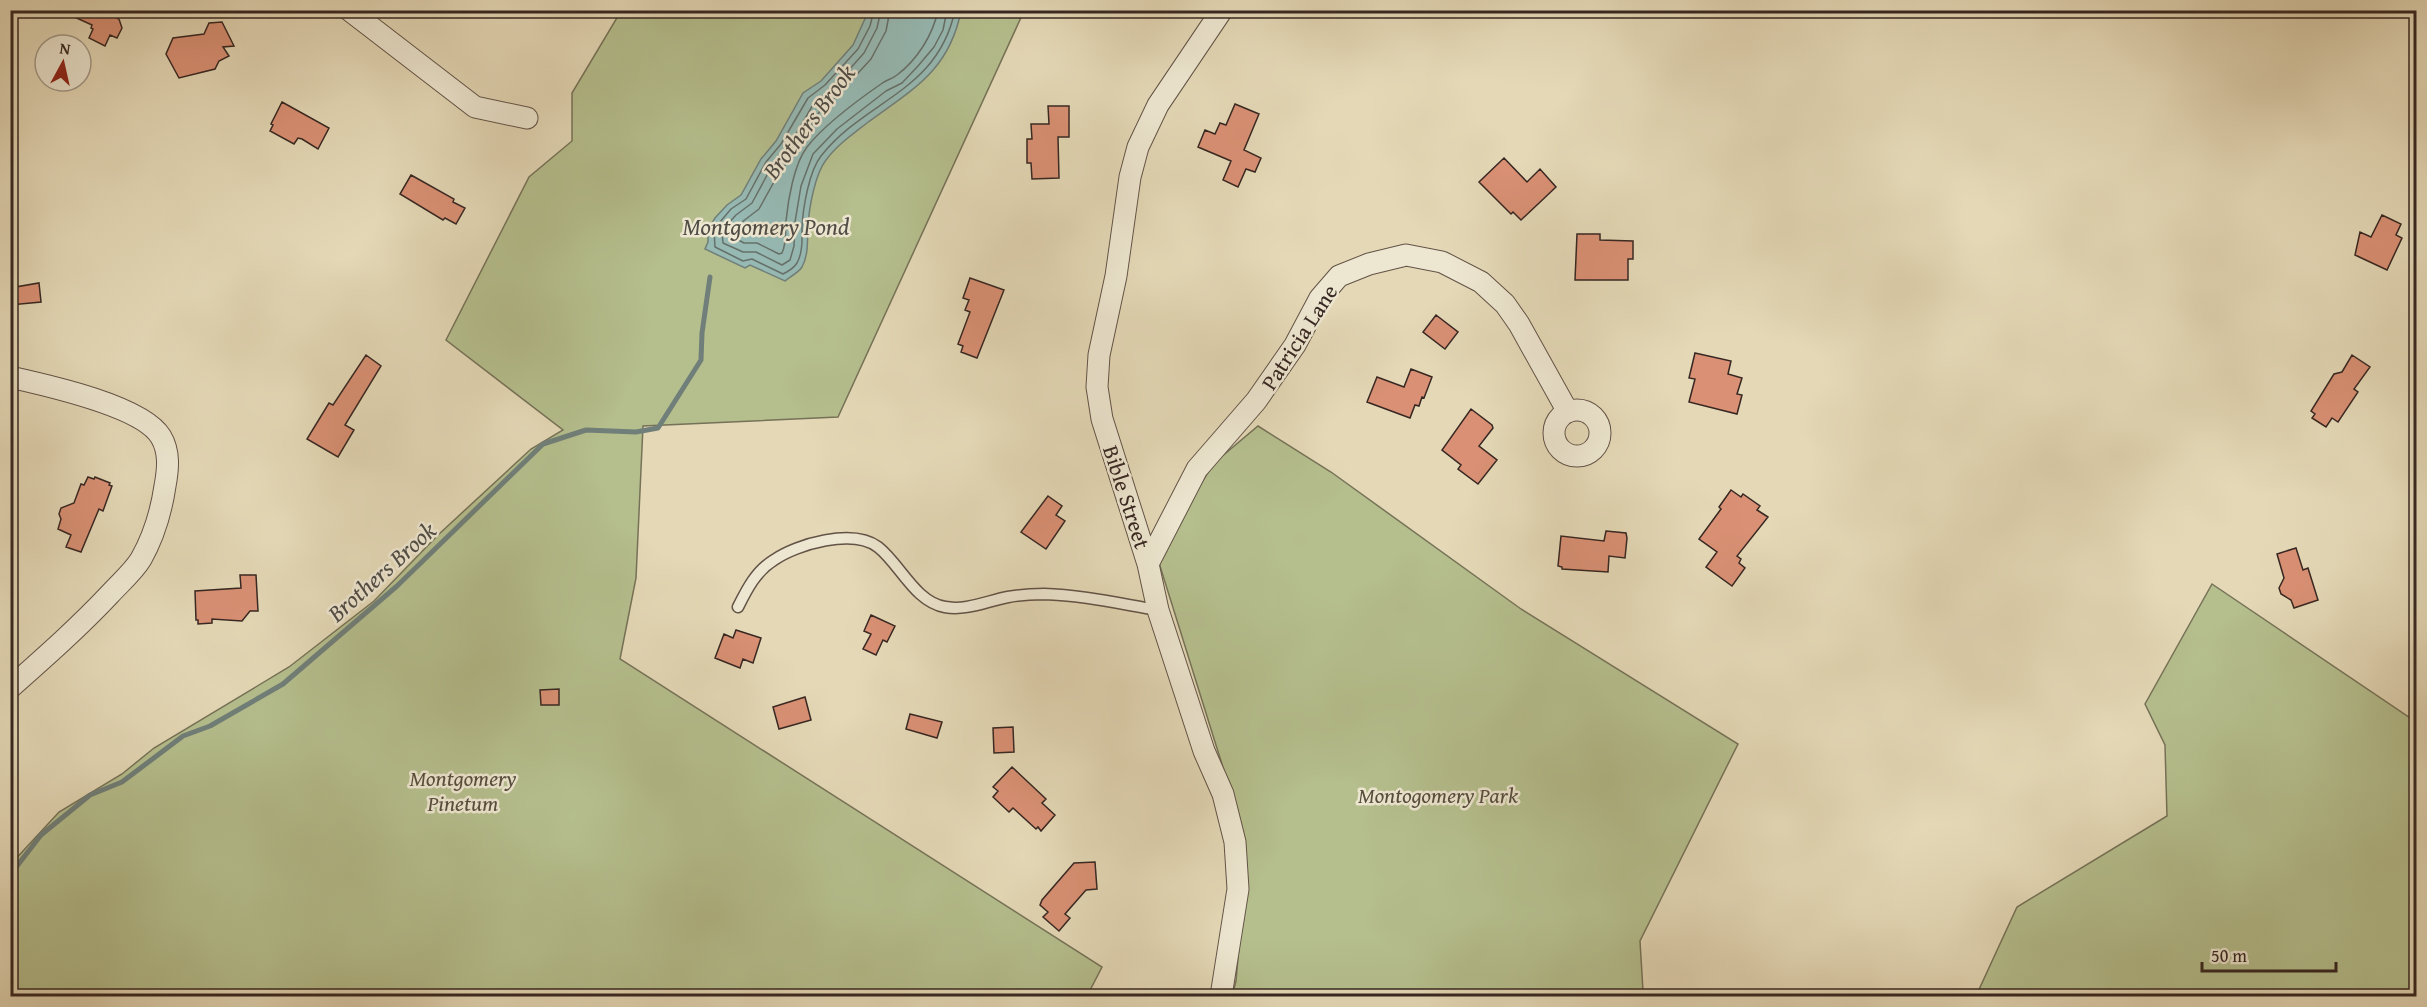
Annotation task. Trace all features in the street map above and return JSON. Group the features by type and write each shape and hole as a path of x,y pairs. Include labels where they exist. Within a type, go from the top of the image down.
{"street":[{"path":"349,10 475,107 527,118"},
{"name":"Bible Street","path":"1221,996 1238,889 1235,842 1223,794 1204,751 1158,610 1148,564 1102,419 1098,398 1099,355 1116,276 1130,177 1138,147 1158,105 1222,10"},
{"name":"Patricia Lane","path":"1148,564 1197,469 1256,401 1295,345 1320,298 1339,276 1369,264 1406,255 1442,262 1481,282 1505,304 1519,324 1568,412"},
{"path":"10,377 72,393 131,413 161,436 167,454 168,471 161,513 154,534 139,562 81,625 10,688"}],"lane":[{"path":"738,607 753,579 774,560 801,548 836,538 855,538 877,546 923,596 944,607 967,607 1010,597 1044,594 1158,610"}],"green space":[{"name":"Montgomery Pinetum","path":"621,11 1024,11 838,417 643,426 636,578 620,659 1102,967 1087,996 11,996 10,865 59,812 122,774 154,748 289,667 374,601 438,535 531,449 563,430 446,340 529,177 572,141 572,93"},
{"name":"Montogomery Park","path":"1258,426 1331,472 1521,609 1738,744 1640,941 1643,991 1653,996 1232,996 1236,981 1244,886 1236,809 1154,547 1186,507 1214,463"},
{"path":"2212,584 2416,722 2416,996 1976,996 2017,907 2167,816 2165,745 2145,704"}],"water":[{"name":"Montgomery Pond","path":"869,10 961,11 948,49 927,77 845,140 822,166 811,201 806,257 799,271 785,281 750,265 745,268 705,249 708,242 708,230 715,218 741,195 761,159 776,141 803,93 821,81 853,45"}],"building":[{"path":"59,10 100,10 119,19 122,28 117,38 110,35 105,46 93,40 92,25"},
{"path":"222,22 234,46 223,47 229,56 219,61 215,69 179,78 166,54 173,38 204,34 209,23"},
{"path":"282,102 329,128 318,149 298,138 294,144 270,131"},
{"path":"1235,104 1259,114 1244,150 1261,158 1255,172 1246,169 1238,187 1223,180 1231,161 1198,147 1205,130 1215,134 1220,123 1226,125"},
{"path":"1048,106 1069,106 1069,137 1058,137 1059,178 1032,179 1031,163 1027,163 1027,139 1032,139 1031,124 1049,124"},
{"path":"1504,158 1527,182 1540,169 1556,187 1521,220 1513,212 1511,214 1479,182"},
{"path":"411,175 454,199 453,202 465,208 456,224 445,218 443,220 400,194"},
{"path":"2382,215 2401,224 2396,235 2402,238 2387,270 2355,255 2360,232 2371,237"},
{"path":"1577,234 1600,234 1600,240 1633,241 1633,259 1628,259 1628,280 1575,280"},
{"path":"970,278 1004,290 977,358 961,352 963,346 958,344 970,312 965,310 969,300 963,298"},
{"path":"39,283 41,302 10,305 10,288"},
{"path":"1436,315 1458,332 1445,349 1423,332"},
{"path":"1695,353 1731,361 1728,374 1742,378 1737,394 1742,395 1737,414 1689,402 1695,379 1689,378"},
{"path":"366,355 381,366 345,425 354,430 338,457 307,439 329,403 333,405"},
{"path":"2352,355 2370,367 2354,389 2358,392 2338,422 2332,418 2326,427 2312,418 2315,414 2311,411 2334,374 2342,372"},
{"path":"1411,369 1432,377 1424,398 1422,397 1419,406 1415,405 1410,418 1367,402 1377,377 1404,387"},
{"path":"1471,409 1492,425 1493,428 1479,446 1497,460 1478,484 1458,469 1461,465 1442,450"},
{"path":"88,477 94,479 95,477 112,486 103,511 99,509 81,552 66,547 71,535 58,529 61,519 59,514 61,508 74,503 81,484 84,485"},
{"path":"1731,490 1741,497 1743,494 1760,506 1757,510 1768,517 1737,556 1741,559 1739,563 1745,568 1732,586 1706,567 1717,552 1699,539 1721,509 1719,507"},
{"path":"1048,496 1062,506 1056,515 1065,521 1046,549 1021,532"},
{"path":"1606,531 1626,533 1627,538 1625,558 1609,556 1608,572 1562,569 1558,566 1561,536 1604,541"},
{"path":"2296,548 2303,570 2308,568 2318,600 2294,608 2291,600 2281,594 2279,588 2284,578 2277,554"},
{"path":"240,575 256,575 258,611 250,611 242,621 212,619 212,623 198,624 195,591 241,588"},
{"path":"871,615 895,626 887,642 883,640 876,655 863,649 871,634 864,631"},
{"path":"736,630 761,638 753,663 743,659 740,668 715,658 724,634 733,638"},
{"path":"559,689 559,705 541,705 540,690"},
{"path":"805,697 811,720 779,729 773,707"},
{"path":"910,714 942,722 937,738 906,729"},
{"path":"1013,727 1014,752 994,753 993,728"},
{"path":"1012,767 1046,799 1042,803 1055,815 1041,831 1013,808 1009,812 993,797 998,791 993,787"},
{"path":"1095,862 1097,889 1086,890 1065,914 1070,918 1059,931 1043,917 1048,912 1040,905 1042,900 1074,863"}],"waterway":[{"name":"Brothers Brook","path":"10,875 41,835 90,795 122,782 183,736 210,726 283,684 397,586 543,444 586,430 636,432 658,428 701,360 702,333 710,277"}]}
